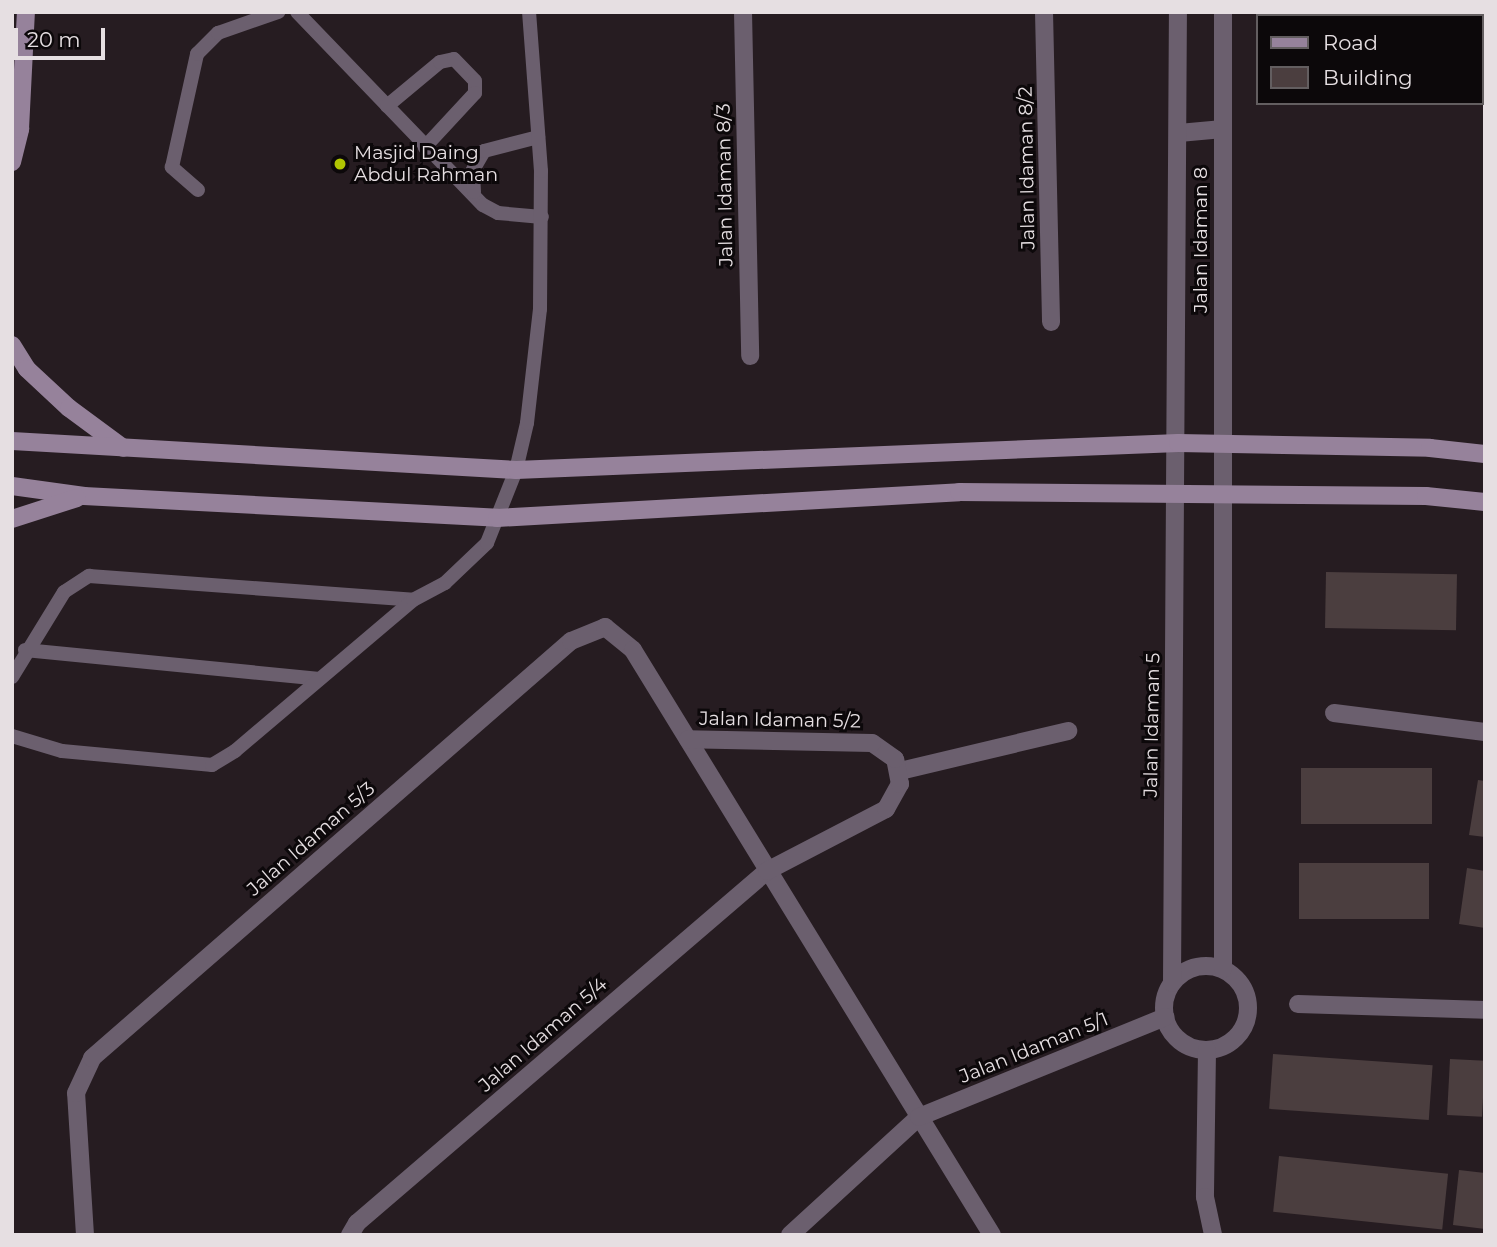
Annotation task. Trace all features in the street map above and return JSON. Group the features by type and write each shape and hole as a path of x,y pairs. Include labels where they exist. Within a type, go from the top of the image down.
{"main road":[{"path":"12,162 20,129 26,12"},
{"path":"12,345 27,369 69,408 123,448"},
{"path":"12,441 516,470 1178,443 1485,454"},
{"path":"12,486 84,496 497,518 959,492 1222,494 1485,502"},
{"path":"12,519 84,496"}],"street":[{"name":"Jalan Idaman 8/3","path":"743,12 750,356"},
{"name":"Jalan Idaman 8/2","path":"1044,12 1051,322"},
{"name":"Jalan Idaman 8","path":"1178,12 1178,468"},
{"name":"Jalan Idaman 8","path":"1222,494 1223,12"},
{"path":"1180,133 1223,129"},
{"name":"Jalan Idaman 5","path":"1172,983 1178,468"},
{"path":"1222,494 1223,969"},
{"name":"Jalan Idaman 5/3","path":"85,1235 76,1093 82,1072 571,641 606,627 621,635 688,739 992,1235"},
{"path":"1334,713 1485,732"},
{"path":"767,871 886,809 896,798 900,771 1068,731"},
{"name":"Jalan Idaman 5/2","path":"688,739 872,743 887,750 900,771"},
{"name":"Jalan Idaman 5/4","path":"350,1235 357,1223 767,871"},
{"path":"1195,967 1223,969 1243,989 1247,1016 1232,1041 1206,1051 1180,1041 1165,1017 1172,983 1195,967"},
{"path":"1298,1004 1485,1010"},
{"name":"Jalan Idaman 5/1","path":"919,1117 1165,1017"},
{"path":"1206,1051 1205,1197 1213,1235"},
{"path":"790,1235 919,1117"}],"lane":[{"path":"198,190 172,167 197,54 218,33 278,12"},
{"path":"297,12 425,146 498,214 542,217"},
{"path":"12,736 62,751 212,765 413,600 470,563 487,543 516,470 540,309 542,217 529,12"},
{"path":"387,106 440,62 454,59 475,81 475,93 425,146"},
{"path":"474,192 473,170 484,151 537,136"},
{"path":"12,677 25,650 64,592 89,576 413,600"},
{"path":"25,650 320,679"}],"building":[{"path":"1326,572 1457,574 1456,630 1325,628"},
{"path":"1301,768 1432,768 1432,824 1301,824"},
{"path":"1478,780 1485,781 1485,837 1469,835"},
{"path":"1299,863 1429,863 1429,919 1299,919"},
{"path":"1467,868 1485,871 1485,928 1459,924"},
{"path":"1273,1054 1433,1065 1429,1120 1269,1109"},
{"path":"1450,1059 1485,1061 1482,1117 1447,1115"},
{"path":"1279,1156 1448,1174 1442,1229 1273,1212"},
{"path":"1459,1170 1485,1173 1485,1229 1453,1225"}],"place":[{"name":"Masjid Daing Abdul Rahman","path":"340,164"}]}
